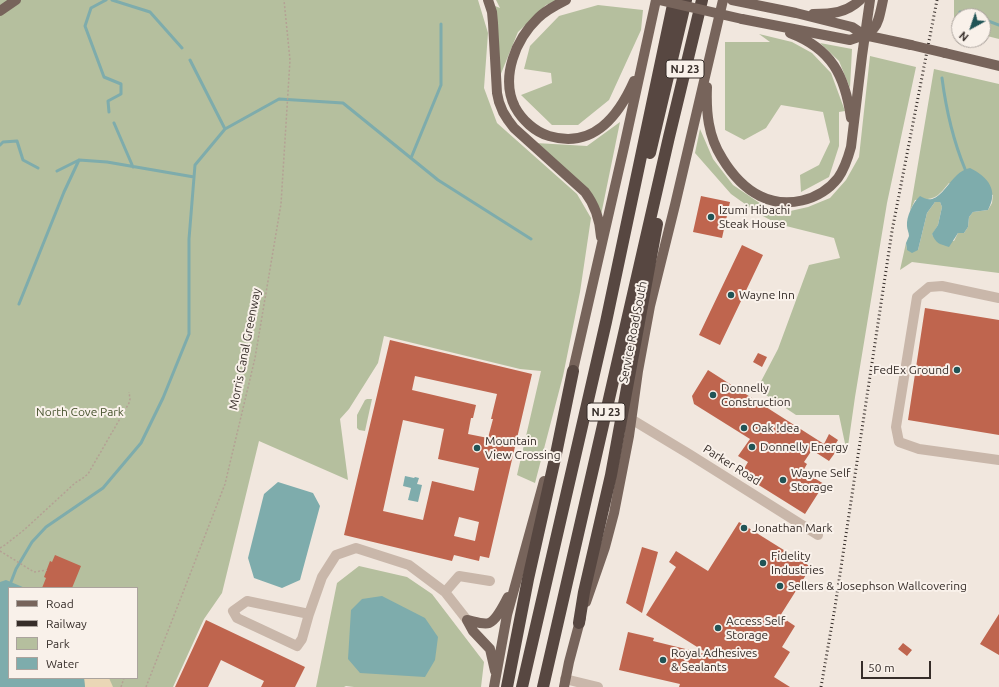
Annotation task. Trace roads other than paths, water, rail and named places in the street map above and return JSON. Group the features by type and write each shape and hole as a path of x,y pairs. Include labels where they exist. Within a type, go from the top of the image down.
{"highway":[{"name":"NJ 23","path":"522,687 606,322 674,0"},
{"path":"606,322 640,194 686,0"},
{"name":"NJ 23","path":"543,687 669,137 702,0"},
{"path":"580,623 584,592 611,475 647,280 661,201 669,137"},
{"path":"507,687 528,579 573,371"}],"main road":[{"path":"0,11 16,0"},
{"path":"488,0 492,12 497,93 503,112 514,128 585,192 592,201 601,234 602,245"},
{"path":"566,0 546,11 531,26 519,44 512,62 509,81 515,106 524,120 537,131 556,138 577,139 587,136 604,126 612,119 627,95 637,73 646,47"},
{"path":"494,687 507,615 541,494 573,371 657,0 766,24 850,40 873,30 878,22 883,0"},
{"path":"723,0 711,51 707,102 710,131 721,157 729,170 739,181 749,190 761,197 772,201 785,203 799,202 820,194 837,179 848,159 851,147 864,35 870,0"},
{"path":"732,0 796,13 852,27 864,35 999,66"},
{"path":"796,13 812,14 844,11 860,0"},
{"path":"766,24 800,36 812,43 830,59 842,81 849,106 852,132 851,147"},
{"name":"Service Road South","path":"564,683 580,623 605,547 612,520 650,306 711,51"},
{"path":"467,620 489,623 495,618 505,604 518,575"},
{"path":"467,620 473,631 490,650 496,675"}],"street":[{"path":"999,298 942,286 929,287 916,297 896,427 899,442 916,448 999,460"},
{"name":"Parker Road","path":"631,419 818,535"},
{"path":"309,614 247,602 233,611 237,618 297,646 302,639 322,577 336,556 356,548 409,565 445,592 467,620"},
{"path":"445,592 459,576 490,581"},
{"path":"564,683 598,687"}],"water":[{"path":"970,168 987,180 990,185 992,196 988,210 973,212 969,217 968,227 964,233 958,233 949,247 937,242 932,234 938,225 942,207 940,202 935,202 927,213 918,250 912,253 907,250 906,243 909,236 907,222 910,210 917,199 920,196 926,199 936,197 958,174"},
{"path":"405,476 419,478 417,484 422,485 418,502 408,500 411,488 403,486"},
{"path":"278,482 313,493 320,506 300,580 282,588 254,578 248,558 264,494"},
{"path":"6,580 23,587 8,587 8,679 84,679 85,687 0,687 0,582"},
{"path":"382,596 425,618 438,637 435,660 425,677 360,673 348,659 351,610 362,599"}],"waterway":[{"path":"106,0 91,8 85,26 104,77 121,84 121,94 108,101 109,112"},
{"path":"112,0 150,12 182,48"},
{"path":"991,22 999,25"},
{"path":"411,158 441,85 441,24"},
{"path":"190,60 225,129"},
{"path":"942,78 950,124 965,169"},
{"path":"11,582 16,569 32,542 46,527 103,488 141,443 163,398 189,334 189,239 195,165 225,129 279,99 343,103 438,180 531,239"},
{"path":"114,123 133,167"},
{"path":"0,145 3,142 17,141 23,160 38,168"},
{"path":"57,171 79,160 107,162 194,177"},
{"path":"19,304 64,192 79,160"}],"railway":[{"path":"821,687 835,607 892,231 937,0"}],"place":[{"name":"Izumi Hibachi Steak House","path":"711,217"},
{"name":"Wayne Inn","path":"731,295"},
{"name":"FedEx Ground","path":"957,370"},
{"name":"Donnelly Construction","path":"713,395"},
{"name":"Oak !dea","path":"744,428"},
{"name":"Donnelly Energy","path":"752,447"},
{"name":"Mountain View Crossing","path":"477,448"},
{"name":"Wayne Self Storage","path":"783,480"},
{"name":"Jonathan Mark","path":"744,528"},
{"name":"Fidelity Industries","path":"763,563"},
{"name":"Sellers & Josephson Wallcovering","path":"780,586"},
{"name":"Access Self Storage","path":"718,628"},
{"name":"Royal Adhesives & Sealants","path":"663,660"}],"park label":[{"name":"North Cove Park","path":"80,412"}]}
